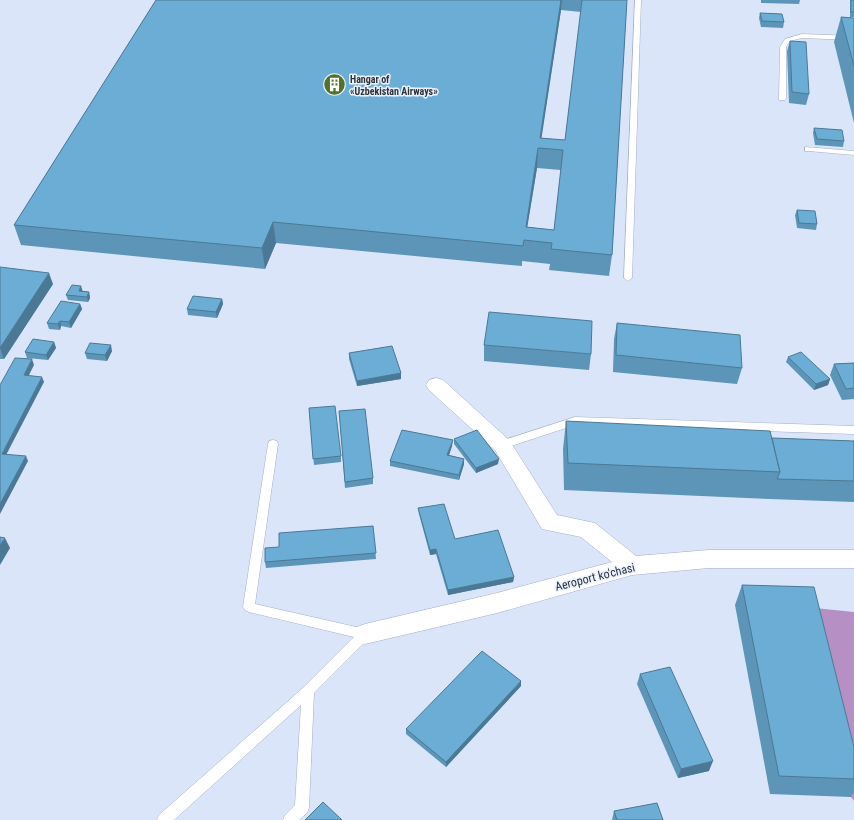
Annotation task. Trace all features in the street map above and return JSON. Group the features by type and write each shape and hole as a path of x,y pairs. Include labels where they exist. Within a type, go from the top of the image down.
{"street":[{"path":"436,385 502,445 550,523 587,529 632,566"},
{"name":"Aeroport ko'chasi","path":"365,634 497,603 632,566 709,559 854,559"}],"lane":[{"path":"628,278 638,0"},
{"path":"782,98 783,47 787,40 802,36 854,38"},
{"path":"808,149 854,153"},
{"path":"502,445 575,421 854,430"},
{"path":"273,444 249,607 365,634"},
{"path":"164,820 308,691 365,634"},
{"path":"290,820 302,808 308,691"}],"shaded area":[{"path":"805,607 854,612 854,801 851,797"}],"building":[{"name":"Hangar of «Uzbekistan Airways»","path":"156,0 561,0 540,138 565,140 582,0 627,0 612,255 551,249 552,243 524,240 523,246 273,222 262,248 14,225","holes":["538,148 563,150 554,230 526,227"]},
{"path":"851,0 854,0 854,12 851,12"},
{"path":"760,13 782,14 784,22 762,21"},
{"path":"841,17 854,18 854,66"},
{"path":"790,41 806,42 809,94 792,92"},
{"path":"814,128 842,130 844,141 817,139"},
{"path":"797,210 815,211 817,224 799,223"},
{"path":"0,267 49,273 0,348"},
{"path":"72,285 81,286 79,291 89,292 87,297 66,295"},
{"path":"193,296 222,299 216,312 187,309"},
{"path":"61,301 80,304 69,322 60,321 58,324 47,323"},
{"path":"489,312 592,321 591,354 484,345"},
{"path":"617,323 740,335 742,368 616,355"},
{"path":"33,339 54,342 46,355 25,352"},
{"path":"90,343 111,345 105,355 85,353"},
{"path":"392,346 401,373 357,381 349,353"},
{"path":"801,352 830,379 816,384 788,357"},
{"path":"15,358 32,359 24,375 42,377 2,454 26,456 0,504 0,385"},
{"path":"854,363 854,388 846,389 834,364"},
{"path":"335,406 341,456 313,459 309,408"},
{"path":"365,409 373,478 345,482 339,411"},
{"path":"566,421 770,431 780,472 568,463"},
{"path":"402,430 453,440 447,455 464,459 459,475 390,461"},
{"path":"477,430 499,459 476,468 454,439"},
{"path":"772,438 854,441 854,481 777,479 780,472"},
{"path":"444,504 455,539 498,530 514,577 448,590 436,549 430,550 418,508"},
{"path":"373,526 376,553 265,562 265,548 279,547 279,533"},
{"path":"0,537 5,538 0,545"},
{"path":"742,585 814,587 854,747 854,779 779,776"},
{"path":"482,651 521,681 446,762 406,729"},
{"path":"670,667 713,761 681,769 640,674"},
{"path":"323,802 342,820 305,820"},
{"path":"657,803 663,820 617,820 614,811"}],"place":[{"name":"Hangar of «Uzbekistan Airways»","path":"334,85"}]}
